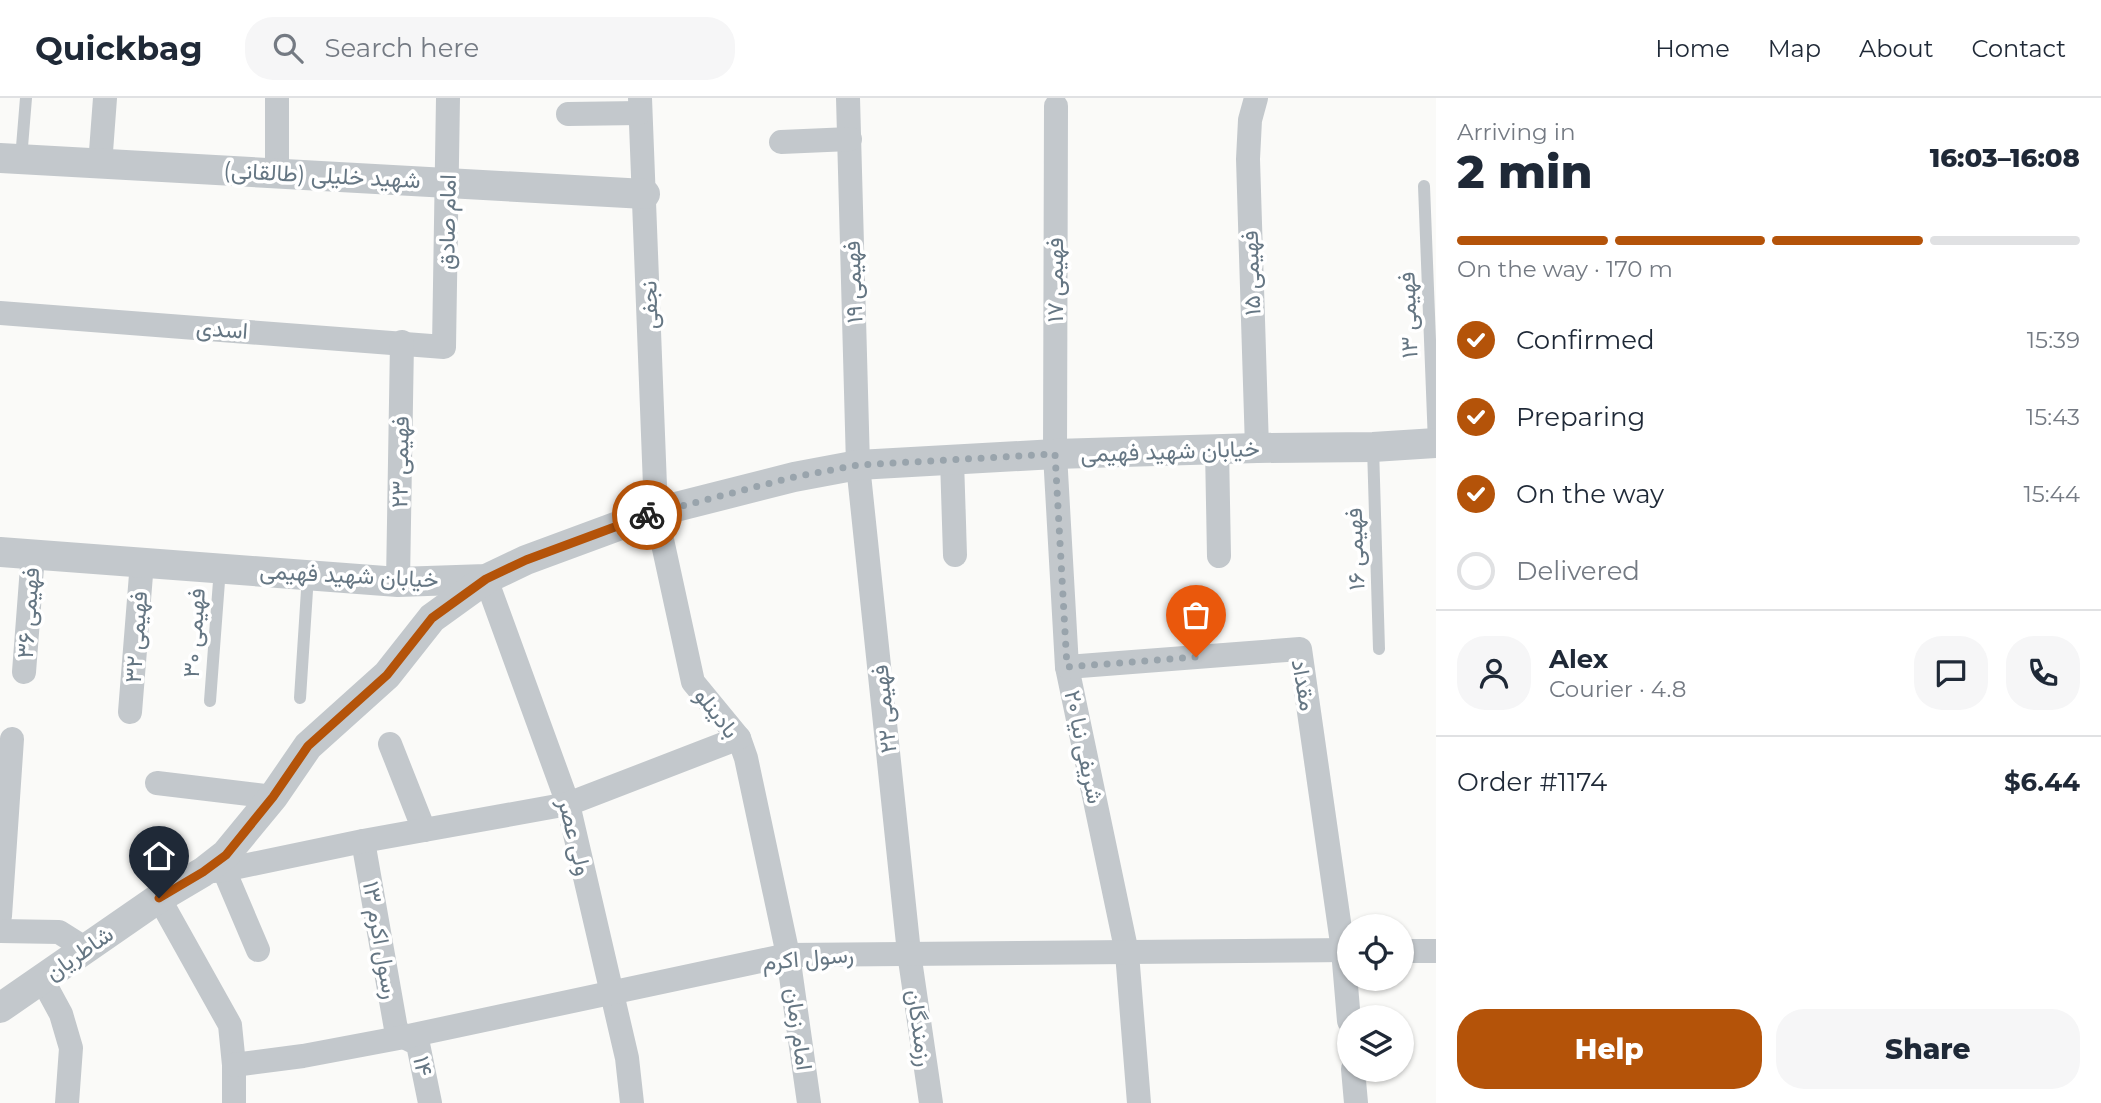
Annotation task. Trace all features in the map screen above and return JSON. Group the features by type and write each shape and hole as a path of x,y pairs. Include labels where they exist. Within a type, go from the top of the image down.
{"street":[{"path":"100,165 105,98"},
{"path":"277,98 277,173"},
{"name":"امام صادق","path":"444,346 448,98"},
{"name":"فهیمی ۱۹","path":"848,98 858,465"},
{"name":"فهیمی ۱۵","path":"1256,98 1250,120 1248,159 1256,448"},
{"path":"568,114 640,105"},
{"name":"نجفی","path":"640,105 656,512"},
{"name":"فهیمی ۱۷","path":"1055,454 1056,106"},
{"path":"781,142 850,139"},
{"name":"شهید خلیلی (طالقانی)","path":"11,159 645,194"},
{"name":"اسدی","path":"0,313 444,346"},
{"name":"فهیمی ۲۳","path":"398,582 402,342"},
{"name":"خیابان شهید فهیمی","path":"0,552 398,582 486,579 526,560 656,512 794,477 858,465 1055,454 1373,447 1435,443"},
{"path":"1217,449 1219,556"},
{"name":"۲۰ شریفی نیا","path":"1055,454 1067,667 1127,953 1139,1103"},
{"path":"952,459 955,555"},
{"name":"فهیمی ۲۲","path":"858,465 909,953"},
{"name":"بادینلو","path":"656,512 693,682 739,738 746,758 788,955"},
{"name":"فهیمی ۳۶","path":"24,672 33,554"},
{"name":"فهیمی ۳۲","path":"130,712 142,562"},
{"name":"شاطریان","path":"0,1008 159,898 214,871 273,797 308,746 387,675 432,618 486,579"},
{"name":"ولی عصر","path":"486,579 568,804 627,1058 632,1103"},
{"name":"مقداد","path":"1067,667 1300,649 1340,914"},
{"path":"258,950 214,871 568,804 739,738"},
{"path":"0,916 12,739"},
{"path":"390,744 424,830"},
{"path":"157,783 273,797"},
{"name":"رسول اکرم ۱۳","path":"363,841 396,1029 404,1037"},
{"path":"159,898 230,1025 234,1103"},
{"path":"0,931 59,932 86,948"},
{"name":"رسول اکرم","path":"234,1065 303,1056 404,1037 788,955 1337,950"},
{"path":"1414,951 1436,951"},
{"name":"رزمندگان","path":"909,953 931,1103"},
{"name":"امام زمان","path":"788,955 809,1103"},
{"path":"42,979 61,1014 71,1048 66,1103"},
{"name":"۱۴","path":"404,1037 418,1044 430,1103"},
{"path":"1354,1082 1356,1103"}],"lane":[{"path":"11,159 26,98"},
{"name":"فهیمی ۱۳","path":"1424,186 1435,443"},
{"name":"فهیمی ۱۶","path":"1373,447 1379,649"},
{"name":"فهیمی ۳۰","path":"210,701 220,568"},
{"path":"300,698 307,574"}],"way so far":[{"path":"647,515 794,477 858,465 1055,454 1067,667 1196,657"}],"route":[{"path":"159,898 226,855 273,797 308,746 387,675 432,618 486,579 526,560 647,515"}]}
